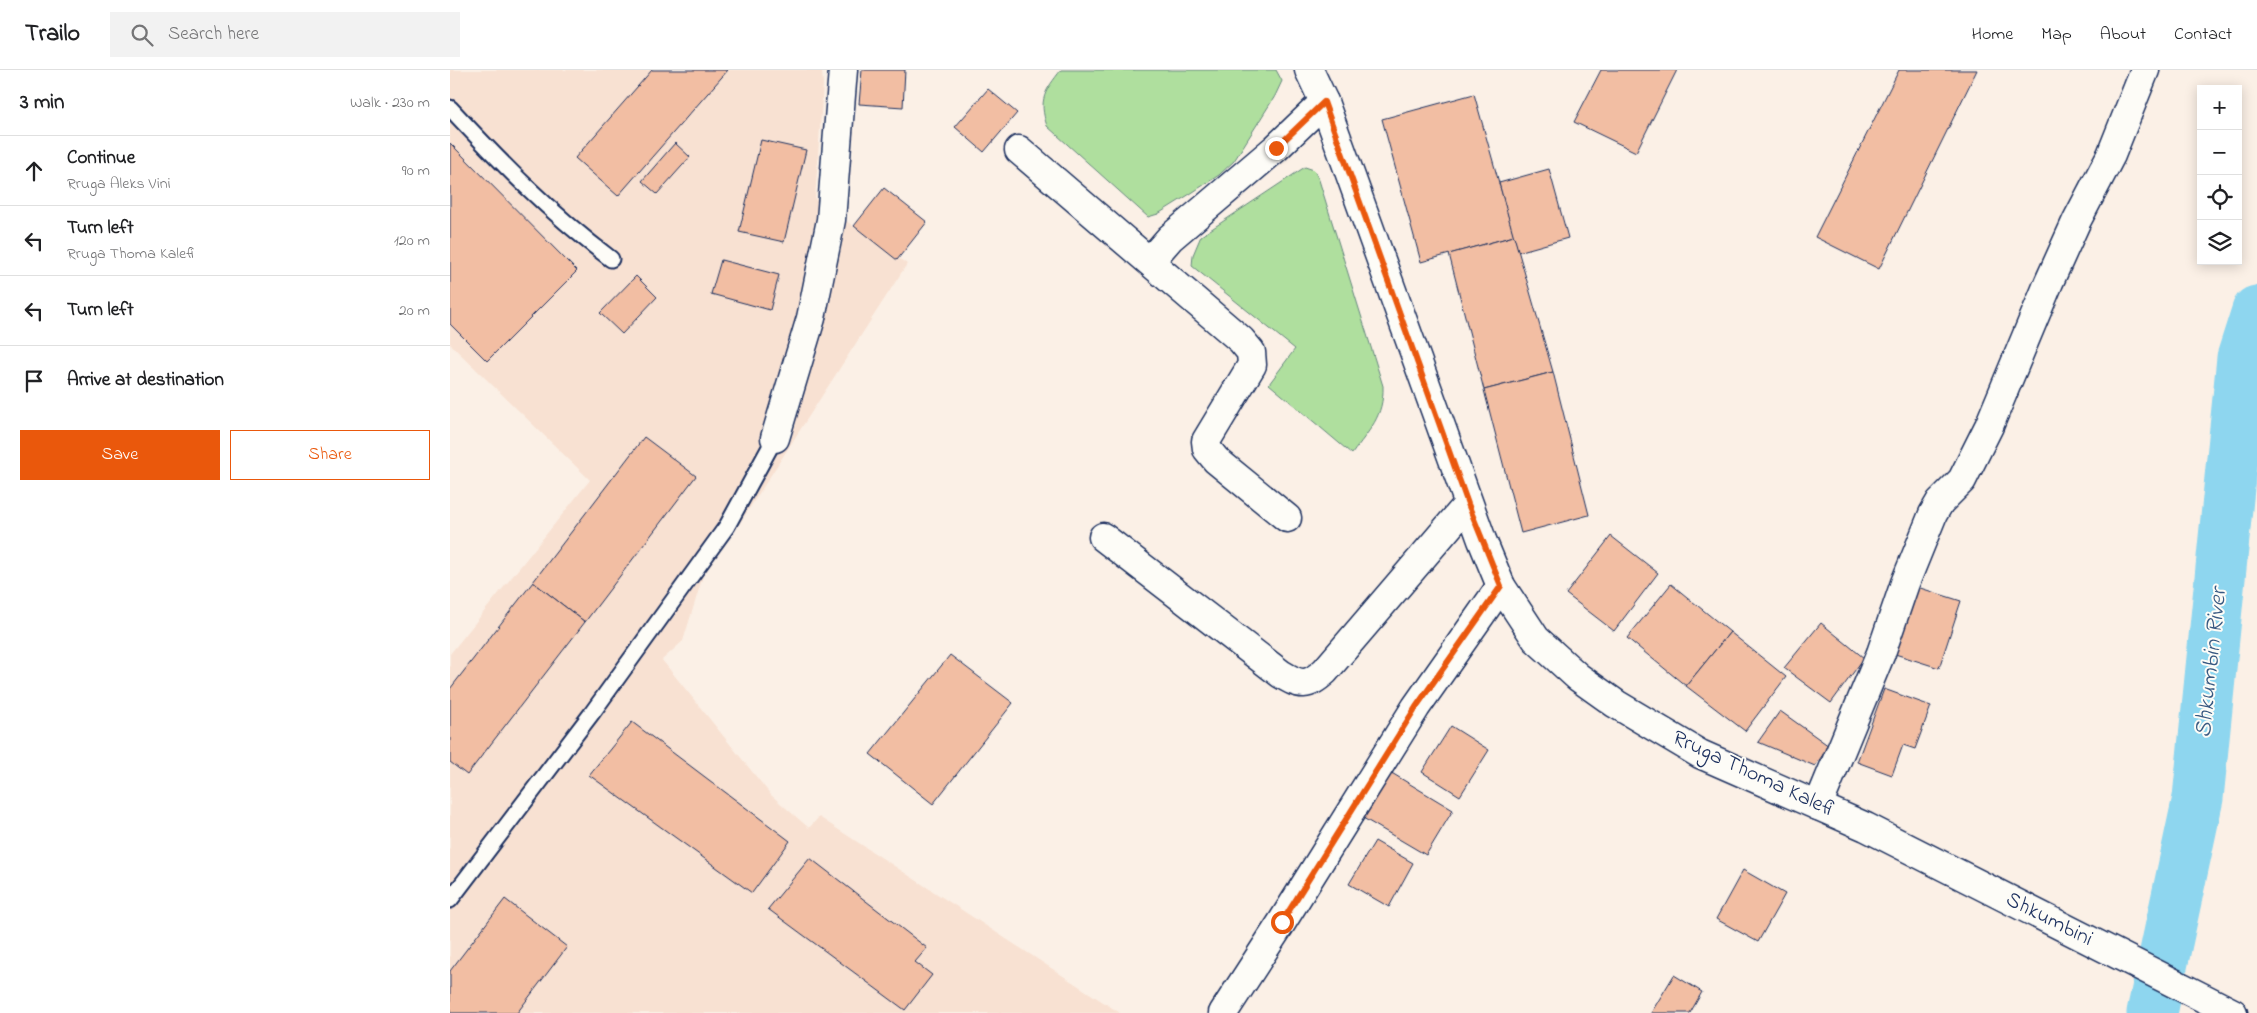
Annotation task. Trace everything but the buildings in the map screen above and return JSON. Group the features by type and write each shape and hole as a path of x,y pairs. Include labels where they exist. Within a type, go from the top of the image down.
{"street":[{"path":"775,438 811,318 831,220 842,70"},
{"name":"Rruga Thoma Kalefi","path":"1309,70 1324,102 1468,504 1501,586 1536,639 1578,677 1616,704 1700,754 1866,828"},
{"path":"1818,806 1881,652 1905,583 1933,514 1940,502 1962,480 1989,426 2057,264 2077,220 2111,155 2145,70"},
{"path":"1150,261 1170,238 1276,148 1324,102"},
{"path":"1019,150 1150,261 1241,340 1252,352 1252,365 1206,441 1207,449 1216,460 1287,518"},
{"path":"1103,537 1281,674 1295,682 1304,684 1314,681 1325,671 1468,504"},
{"path":"1223,1013 1416,707 1501,586"},
{"name":"Shkumbini","path":"1866,828 2233,1013"}],"lane":[{"path":"450,108 531,193 576,233 611,259"},
{"path":"450,900 592,713 727,526 775,438"}],"shaded area":[{"path":"450,70 822,70 823,84 815,199 907,264 740,523 703,576 683,641 662,660 771,795 809,828 819,817 1120,1013 450,1013 450,654 590,480 450,344"}],"green space":[{"path":"1061,70 1276,70 1282,81 1275,96 1234,161 1219,175 1190,194 1158,214 1148,217 1047,126 1043,102 1047,90"},
{"path":"1305,167 1314,170 1319,180 1383,386 1383,397 1378,415 1370,430 1352,454 1269,384 1295,349 1192,266 1193,255 1201,236"}],"waterway":[{"name":"Shkumbin River","path":"2152,1013 2198,798 2242,358 2257,311"}],"route":[{"path":"1276,148 1324,102 1468,504 1501,586 1416,707 1282,922"}]}
